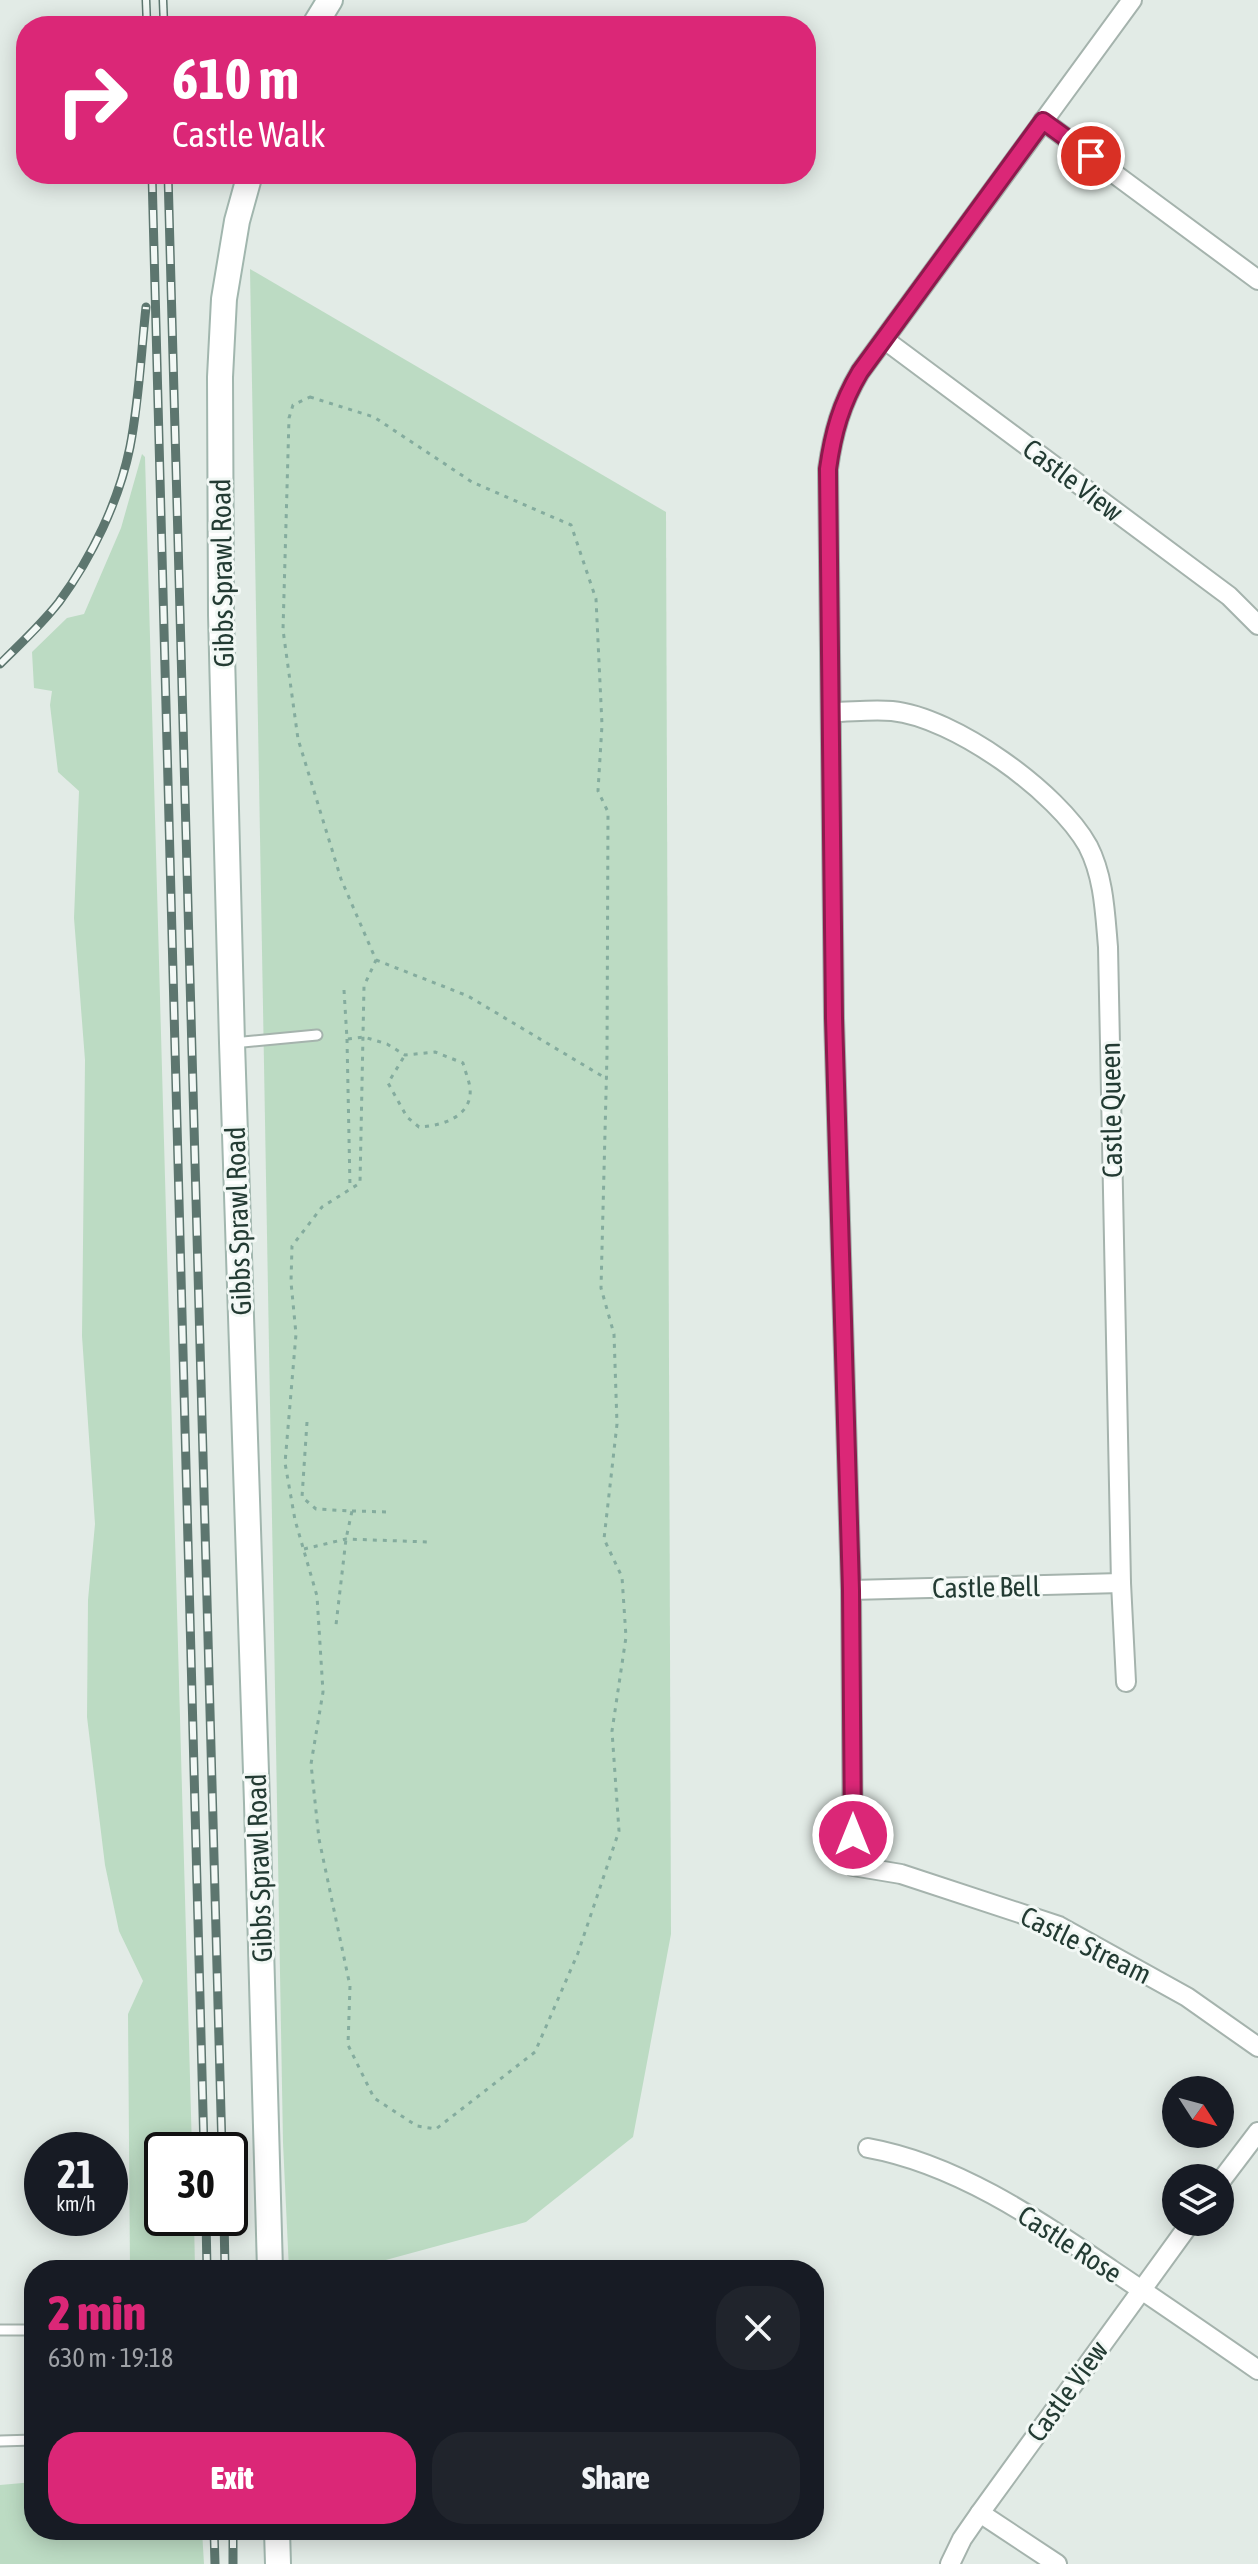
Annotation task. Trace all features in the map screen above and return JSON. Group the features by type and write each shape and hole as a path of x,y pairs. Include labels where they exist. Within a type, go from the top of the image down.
{"main road":[{"name":"Gibbs Sprawl Road","path":"247,184 237,221 224,299 220,377 222,631 270,2260"},
{"path":"277,2540 278,2564"}],"street":[{"path":"851,1590 834,1018 828,469 834,429 845,397 1132,0"},
{"path":"1043,121 1258,280"},
{"name":"Castle View","path":"885,340 1229,596 1258,625"},
{"name":"Castle Queen","path":"831,712 892,711 929,719 990,752 1065,816 1088,846 1102,884 1108,947 1121,1583 1126,1682"},
{"name":"Castle Bell","path":"851,1590 1121,1583"},
{"name":"Castle Stream","path":"851,1590 853,1866 901,1874 1059,1926 1187,1997 1258,2047"},
{"path":"1234,2164 1258,2132"},
{"name":"Castle Rose","path":"868,2148 913,2159 995,2196 1053,2230 1258,2370"},
{"name":"Castle View","path":"950,2564 980,2513 1180,2236"},
{"path":"980,2513 1057,2564"}],"lane":[{"path":"232,1043 317,1035"},
{"path":"0,2330 24,2330"},
{"path":"0,2441 24,2440"}],"path":[{"path":"376,960 364,986 360,1183 322,1207 292,1246 291,1282 296,1334 285,1463 295,1520 317,1596 323,1692 311,1764 319,1839 350,1986 348,2045 374,2098 417,2126 436,2129 535,2052 578,1953 619,1831 612,1731 626,1637 622,1577 604,1539 617,1424 614,1334 601,1288 607,1079 608,812 598,791 602,725 596,599 571,525 472,482 374,417 310,397 293,405 289,418 283,630 298,739 341,879 376,960 468,996 607,1079"},
{"path":"344,990 350,1189"},
{"path":"347,1039 364,1037 387,1044 405,1055 435,1052 463,1063 471,1091 466,1107 455,1118 437,1126 419,1127 407,1117 388,1083 405,1055"},
{"path":"307,1422 302,1497 316,1509 390,1512"},
{"path":"336,1625 352,1511"},
{"path":"304,1549 346,1539 428,1542"}],"green space":[{"path":"250,269 666,512 671,1934 633,2137 526,2222 386,2260 289,2260 283,2143"},
{"path":"142,454 145,457 192,2132 144,2132 144,2236 194,2236 195,2260 130,2260 128,2014 143,1981 119,1931 105,1865 87,1717 88,1600 95,1524 82,1336 85,1060 74,918 79,791 58,772 50,705 52,691 34,688 32,652 67,618 84,614 121,528"},
{"path":"24,2483 24,2540 203,2540 204,2564 0,2564 0,2485"}],"railway":[{"path":"146,0 147,16"},
{"path":"163,0 164,16"},
{"path":"152,184 204,2132"},
{"path":"168,184 222,2132"},
{"path":"0,664 59,602 93,547 111,508 133,430 146,307"},
{"path":"206,2236 207,2260"},
{"path":"224,2236 225,2260"},
{"path":"214,2540 215,2564"},
{"path":"233,2540 233,2564"}],"route":[{"path":"853,1835 851,1590 834,1018 828,469 834,429 845,397 860,372 1043,121 1091,156"}]}
